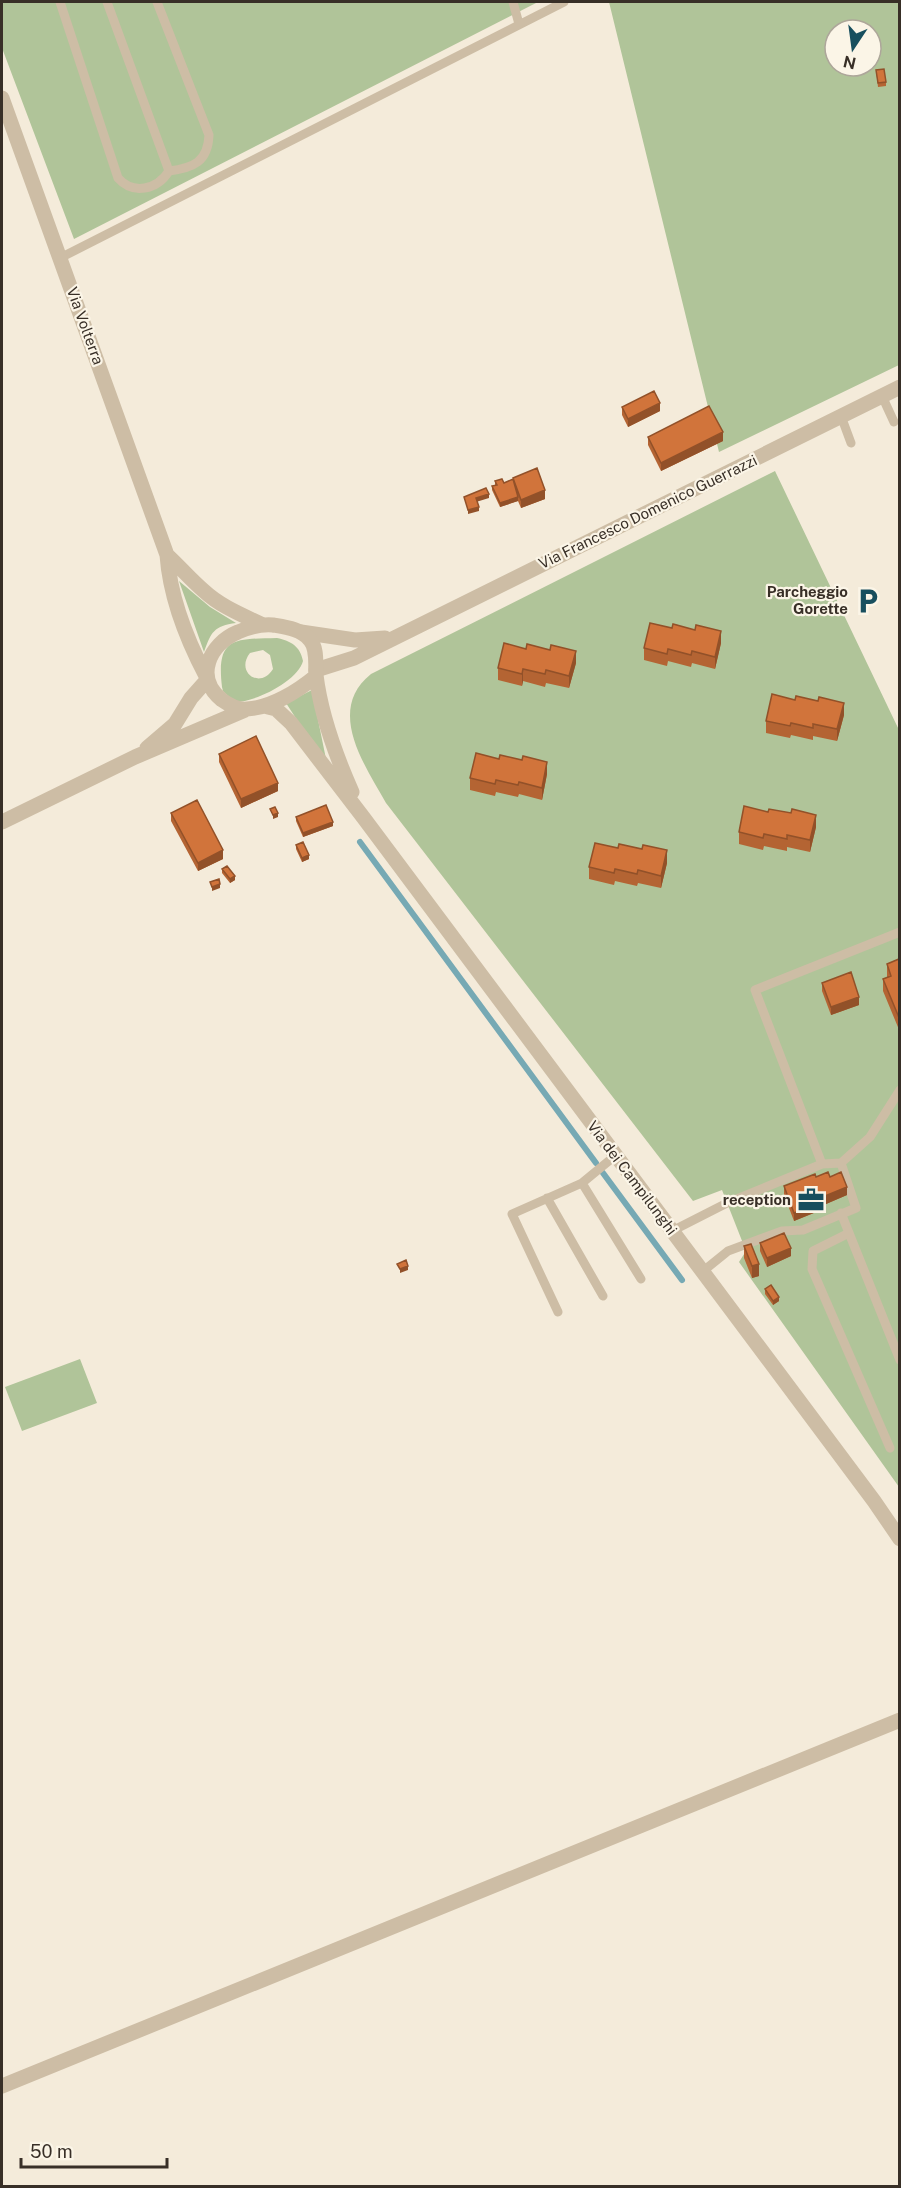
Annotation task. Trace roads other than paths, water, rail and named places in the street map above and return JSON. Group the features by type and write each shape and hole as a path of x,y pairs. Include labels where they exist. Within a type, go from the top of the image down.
{"street":[{"name":"Via Volterra","path":"2,98 167,555 169,578 193,652 207,678"},
{"name":"Via Francesco Domenico Guerrazzi","path":"316,673 354,658 900,387"},
{"name":"Via Volterra","path":"167,555 205,592 226,607 261,624"},
{"path":"2,822 135,757 245,710 264,706 305,685 316,673 313,645 310,640 301,632 288,627 261,624 226,637 216,647 209,660 207,678 175,724 135,757"},
{"name":"Via Francesco Domenico Guerrazzi","path":"301,632 355,640 397,636"},
{"path":"191,698 195,684 193,652"},
{"name":"Via dei Campilunghi","path":"316,673 336,756 363,817"},
{"path":"207,678 216,696 229,705 245,710"},
{"name":"Via dei Campilunghi","path":"264,706 276,709 291,723 363,817 874,1501 900,1539"},
{"path":"2,2086 900,1720"}],"lane":[{"path":"60,2 118,178 126,187 137,189 154,185 164,179 169,171"},
{"path":"107,2 169,171"},
{"path":"157,2 209,135 209,146 196,164 187,169 169,171"},
{"path":"513,2 519,24"},
{"path":"60,258 564,2"},
{"path":"882,396 894,422"},
{"path":"841,416 851,443"},
{"path":"822,1164 755,990 900,932"},
{"path":"672,1231 728,1203 822,1164 841,1163 870,1137 900,1090"},
{"path":"558,1312 512,1214 582,1183 616,1155"},
{"path":"702,1272 728,1251 782,1231 803,1230 856,1208 841,1163"},
{"path":"582,1183 641,1279"},
{"path":"547,1198 603,1296"},
{"path":"841,1213 900,1360"},
{"path":"849,1233 813,1251 812,1269 890,1448"}],"waterway":[{"path":"360,842 596,1163"},
{"path":"603,1173 682,1280"}],"place":[{"name":"Parcheggio Gorette","path":"868,601"},
{"name":"reception","path":"811,1200"}]}
